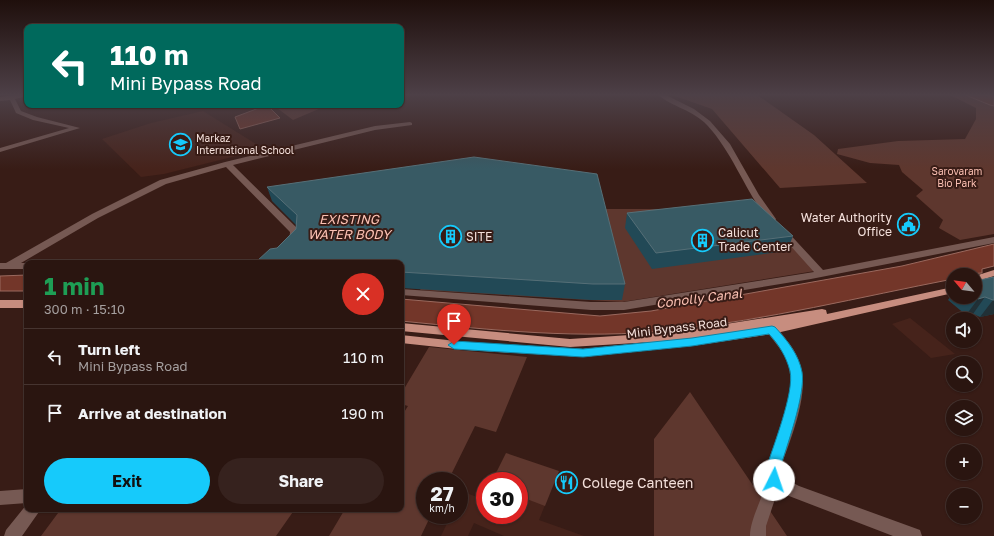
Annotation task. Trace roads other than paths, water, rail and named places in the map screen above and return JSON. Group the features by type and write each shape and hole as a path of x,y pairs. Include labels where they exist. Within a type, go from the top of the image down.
{"main road":[{"path":"982,277 994,273"},
{"path":"982,284 994,281"},
{"name":"Mini Bypass Road","path":"404,327 570,343 675,336 865,306 946,287"},
{"name":"Mini Bypass Road","path":"404,339 466,346 583,353 692,342 772,330 946,292"},
{"path":"0,298 24,298"},
{"path":"0,304 24,304"}],"street":[{"path":"0,150 77,128 35,119"},
{"path":"704,119 707,121 726,145 759,204 821,274"},
{"path":"5,265 95,216 163,182 228,164 375,128 410,124"},
{"path":"228,164 296,231 294,244 279,260"},
{"path":"404,292 584,305 624,306 821,274 994,240"},
{"path":"5,265 24,266"},
{"path":"758,536 758,526 774,480 772,472 796,392 796,372 787,348 772,330"},
{"path":"774,480 794,491 914,536"},
{"path":"0,498 24,496"},
{"path":"12,536 31,512"}],"place":[{"name":"Markaz International School","path":"181,144"},
{"name":"Water Authority Office","path":"908,225"},
{"name":"SITE","path":"451,237"},
{"name":"Calicut Trade Center","path":"703,240"},
{"name":"College Canteen","path":"567,483"}],"park label":[{"name":"Sarovaram Bio Park","path":"957,176"}],"water label":[{"name":"EXISTING WATER BODY","path":"349,226"},
{"name":"Conolly Canal","path":"699,298"}]}
